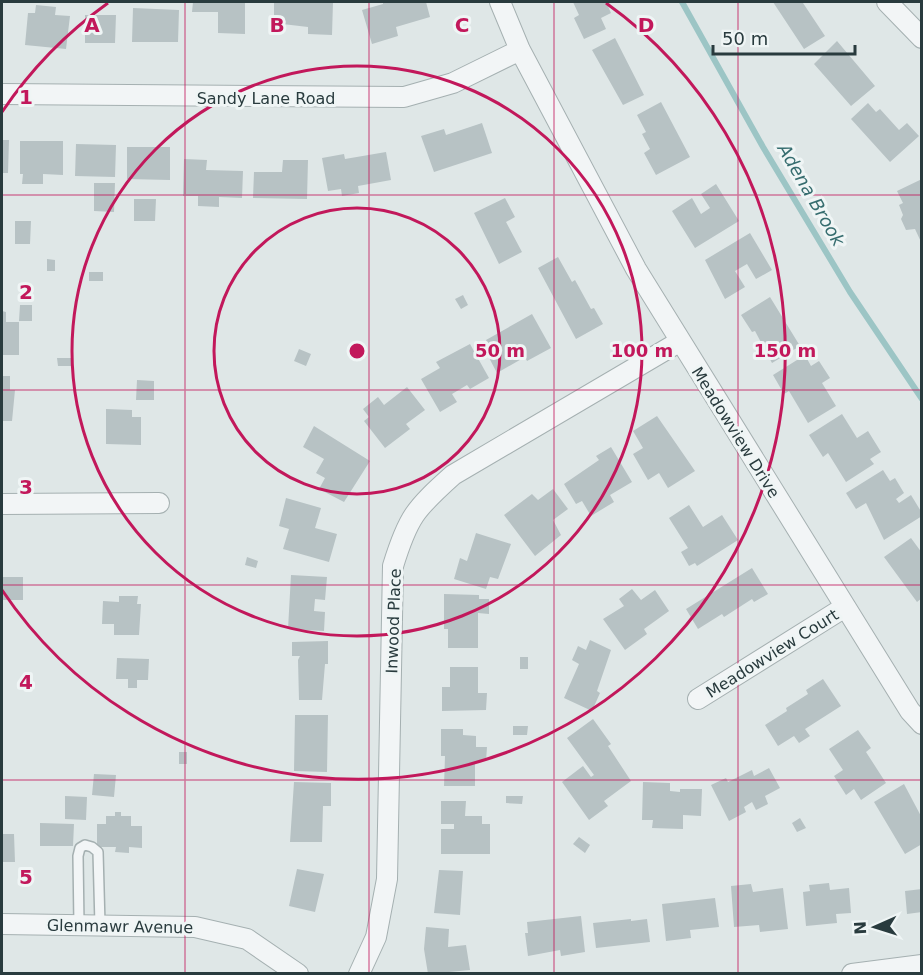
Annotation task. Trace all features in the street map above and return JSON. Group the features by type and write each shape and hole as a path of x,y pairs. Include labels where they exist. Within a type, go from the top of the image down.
{"street":[{"name":"Meadowview Drive","path":"500,2 520,50 636,269 679,342 921,724"},
{"path":"887,2 921,38"},
{"name":"Sandy Lane Road","path":"2,94 404,97 453,83 520,50"},
{"name":"Inwood Place","path":"359,974 376,937 387,879 393,566 405,526 424,501 453,476 679,342"},
{"path":"2,504 159,503"},
{"name":"Meadowview Court","path":"698,699 845,606"},
{"name":"Glenmawr Avenue","path":"2,924 195,927 247,939 298,974"},
{"path":"852,974 921,965"}],"lane":[{"path":"79,925 78,856 80,848 85,845 98,852 100,925"}],"building":[{"path":"193,2 245,2 245,34 218,33 218,12 192,12"},
{"path":"274,2 333,2 332,35 308,34 308,27 274,23"},
{"path":"383,2 426,2 430,17 396,27 398,36 372,44 362,10 383,4"},
{"path":"573,2 606,2 611,13 601,18 606,29 584,39 574,18 579,15"},
{"path":"773,2 805,2 803,3 825,36 804,49"},
{"path":"36,5 56,7 55,15 70,16 66,49 25,45 28,13 35,13"},
{"path":"133,8 179,10 178,42 132,42"},
{"path":"85,15 116,15 115,43 85,43"},
{"path":"615,38 644,95 623,105 592,50"},
{"path":"837,41 875,86 851,106 814,64"},
{"path":"661,102 690,157 656,175 644,153 650,149 642,134 646,132 637,115"},
{"path":"868,103 876,112 880,109 899,130 907,123 919,136 890,162 851,119"},
{"path":"482,123 492,153 434,172 421,136 444,129 446,135"},
{"path":"2,140 9,140 8,173 2,173"},
{"path":"20,141 63,141 63,175 43,174 43,184 22,184"},
{"path":"76,144 116,145 115,177 75,176"},
{"path":"127,147 170,147 170,180 127,179"},
{"path":"386,152 391,180 358,186 359,193 342,196 341,189 328,191 322,158 344,154 345,159"},
{"path":"184,159 207,160 206,170 243,171 242,198 219,197 219,207 198,206 198,196 183,196"},
{"path":"283,160 308,160 307,199 253,198 254,172 282,172"},
{"path":"922,179 922,244 915,229 906,230 901,219 903,215 899,205 903,203 897,191"},
{"path":"94,183 115,183 114,212 94,211"},
{"path":"716,184 739,221 695,248 672,211 692,198 701,214 710,208 701,194"},
{"path":"505,198 515,217 506,222 522,252 499,264 474,213"},
{"path":"134,199 156,199 155,221 134,221"},
{"path":"15,221 31,221 30,244 15,244"},
{"path":"750,233 772,270 756,279 747,264 735,271 745,287 725,299 705,260"},
{"path":"558,257 572,282 575,280 591,309 594,308 603,324 576,339 538,268"},
{"path":"47,259 55,260 55,271 47,271"},
{"path":"89,272 103,272 103,281 89,281"},
{"path":"463,295 468,305 461,309 455,299"},
{"path":"770,297 800,346 772,363 755,331 752,332 741,315"},
{"path":"20,305 32,305 32,321 19,321"},
{"path":"2,311 6,312 6,322 19,322 19,355 2,355"},
{"path":"532,314 551,348 527,361 525,357 497,373 485,350 490,348 486,340"},
{"path":"470,344 489,378 470,389 467,385 452,394 457,402 440,412 421,379 440,368 436,362"},
{"path":"299,349 311,354 306,366 294,361"},
{"path":"805,355 811,366 819,361 830,378 822,383 836,406 808,423 789,391 784,394 773,375"},
{"path":"57,358 71,358 71,366 58,366"},
{"path":"2,376 10,376 10,390 15,390 12,421 2,421"},
{"path":"137,380 154,381 154,400 136,400"},
{"path":"407,387 425,410 406,424 410,429 385,448 364,421 369,417 363,409 378,397 384,405"},
{"path":"106,409 132,410 132,417 141,417 141,445 106,444"},
{"path":"842,414 857,438 868,431 881,452 870,459 874,464 846,482 828,453 823,457 809,435"},
{"path":"657,416 695,471 668,488 659,473 648,480 633,454 643,448 633,431"},
{"path":"314,426 370,461 344,502 319,489 325,478 316,473 324,459 303,447"},
{"path":"611,447 632,482 610,495 614,502 591,516 582,501 576,504 564,484 599,460 596,456"},
{"path":"883,470 890,481 895,478 904,493 896,499 899,503 911,495 922,513 922,516 884,540 866,503 856,509 846,493"},
{"path":"553,489 568,509 553,520 561,535 535,556 504,515 532,494 538,500"},
{"path":"286,498 321,508 315,528 337,534 329,562 283,549 289,529 279,526"},
{"path":"689,505 703,527 722,515 738,540 697,566 695,563 689,566 681,552 688,548 669,518"},
{"path":"476,533 511,544 498,579 490,577 486,589 454,579 460,558 467,561"},
{"path":"911,538 922,553 922,598 917,602 884,557"},
{"path":"247,557 258,561 256,568 245,565"},
{"path":"752,568 768,594 754,602 752,599 724,617 722,614 698,629 686,609"},
{"path":"291,575 327,577 325,600 315,599 314,611 325,612 324,631 288,629"},
{"path":"2,577 23,577 23,600 2,600"},
{"path":"632,589 641,600 655,590 669,611 644,629 647,634 625,650 603,619 624,606 619,599"},
{"path":"444,594 479,595 479,599 489,599 489,614 478,613 478,648 448,648 448,629 444,629"},
{"path":"119,596 138,596 137,604 141,604 139,635 114,635 114,624 102,624 103,601 119,602"},
{"path":"590,640 611,650 597,691 600,693 592,711 564,698 579,664 572,660 578,646 586,650"},
{"path":"328,641 328,664 325,664 322,700 299,700 298,660 300,656 292,656 292,642"},
{"path":"520,657 528,657 528,669 520,669"},
{"path":"117,658 149,659 148,680 137,680 137,688 128,688 128,679 116,679"},
{"path":"450,667 478,667 478,693 487,693 486,710 442,711 442,687 450,687"},
{"path":"823,679 841,706 805,729 810,736 799,743 794,736 778,746 765,725 787,711 786,708 808,694 806,690"},
{"path":"295,715 328,715 327,772 294,771"},
{"path":"593,719 611,744 608,746 631,781 604,801 608,806 589,820 562,782 583,766 591,777 594,775 567,738"},
{"path":"513,726 528,726 527,735 513,735"},
{"path":"441,729 463,729 463,735 476,736 476,747 487,747 486,761 475,761 475,786 444,786 445,756 441,756"},
{"path":"858,730 871,748 866,752 886,783 861,800 854,789 846,795 834,776 843,770 829,749"},
{"path":"179,752 187,752 187,764 179,764"},
{"path":"769,768 780,788 765,796 768,804 756,810 752,802 744,807 746,812 729,821 711,785 726,778 728,782 752,770 754,776"},
{"path":"94,774 116,775 114,797 92,795"},
{"path":"294,782 331,783 331,806 323,806 322,842 290,842"},
{"path":"643,782 670,783 670,791 702,789 701,816 683,815 683,829 652,828 653,820 642,820"},
{"path":"904,784 922,818 922,844 905,854 874,802"},
{"path":"65,796 87,797 86,820 65,819"},
{"path":"506,796 523,796 522,804 506,803"},
{"path":"441,801 466,801 465,816 482,816 482,824 490,824 490,854 441,854 441,829 454,829 454,824 441,824"},
{"path":"115,812 121,812 121,816 131,816 131,826 142,826 142,848 129,847 129,853 115,852 116,847 97,847 97,824 106,824 106,816 115,816"},
{"path":"800,818 806,828 797,832 792,823"},
{"path":"40,823 74,824 73,846 40,846"},
{"path":"2,834 14,834 15,862 2,862"},
{"path":"579,837 590,845 585,853 573,844"},
{"path":"297,869 324,874 315,912 289,906"},
{"path":"439,870 463,871 460,915 434,913"},
{"path":"829,883 830,890 849,888 851,913 836,914 837,923 806,926 803,892 810,891 809,885"},
{"path":"751,884 753,892 783,888 788,929 760,932 759,925 734,927 731,886"},
{"path":"922,889 922,912 907,914 905,891"},
{"path":"715,898 719,927 690,930 691,938 666,941 662,904"},
{"path":"581,916 585,952 561,956 560,950 528,956 525,933 528,933 527,922"},
{"path":"631,919 631,921 647,919 650,942 596,948 593,923"},
{"path":"426,927 449,929 448,947 466,945 470,970 428,974 424,949"}],"waterway":[{"name":"Adena Brook","path":"682,2 763,147 850,292 922,399"}]}
